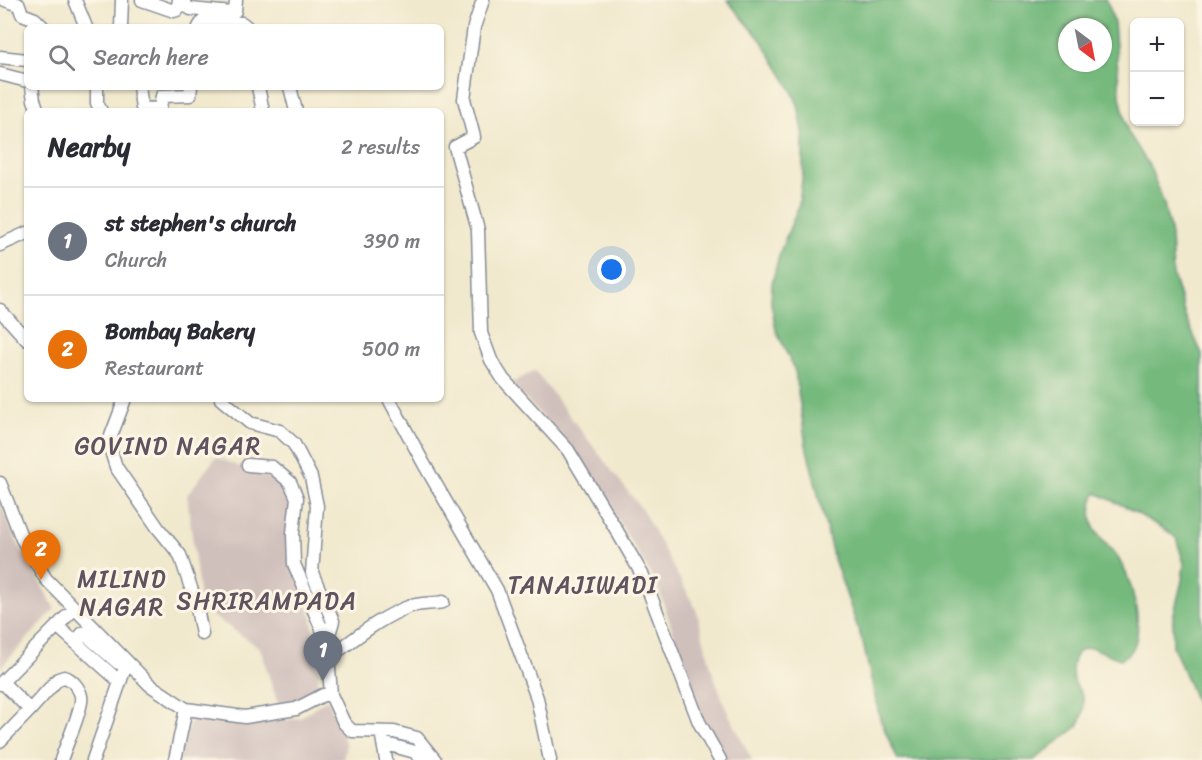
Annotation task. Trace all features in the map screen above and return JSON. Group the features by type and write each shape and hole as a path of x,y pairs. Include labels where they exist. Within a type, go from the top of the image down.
{"street":[{"path":"5,0 19,5 22,14 35,19 40,24"},
{"path":"75,0 85,24"},
{"path":"121,24 122,0"},
{"path":"142,0 177,10 181,0"},
{"path":"181,0 191,9 232,13 235,11 236,0"},
{"path":"483,0 474,27 464,99 474,137 455,147 478,230 481,333 491,360 502,379 568,450 643,576 699,722 720,760"},
{"path":"201,24 203,21 243,24"},
{"path":"0,57 24,60"},
{"path":"0,74 24,80"},
{"path":"32,90 37,108"},
{"path":"97,90 100,108"},
{"path":"139,90 142,108"},
{"path":"160,108 162,96 190,95 191,90"},
{"path":"259,90 262,108"},
{"path":"291,90 295,108"},
{"path":"0,245 24,234"},
{"path":"0,310 24,337"},
{"path":"124,402 111,436 111,451 116,467 158,528 180,555 196,603 202,634"},
{"path":"225,402 250,423 280,431 294,444 311,477 317,506 312,573 333,621 327,641"},
{"path":"391,402 497,590 537,698 550,760"},
{"path":"248,465 272,467 290,482 297,498 293,534 294,564 327,641 331,695 344,723 352,731 382,738 415,752 423,760"},
{"path":"0,483 22,538 46,579 75,608 128,669"},
{"path":"328,658 364,630 396,613 414,605 443,602"},
{"path":"30,710 1,683 75,608"},
{"path":"57,626 120,682"},
{"path":"75,642 83,633 86,633 128,669 186,709 245,717 296,709 324,695 331,695"},
{"path":"93,760 120,682 128,669"},
{"path":"0,741 58,680 64,677 69,678 79,690 81,701 61,760"},
{"path":"175,760 186,709"},
{"path":"382,738 394,732 417,738 435,760"},
{"path":"382,738 386,760"}],"shaded area":[{"path":"535,371 643,511 696,609 712,671 726,709 752,760 726,760 704,723 657,584 597,486 551,426 511,383"},
{"path":"216,457 294,489 290,556 312,619 319,688 304,700 278,704 260,648 201,608 187,495"},
{"path":"0,501 16,540 55,609 0,668"},
{"path":"325,700 329,702 346,745 343,760 178,760 192,716 199,713 238,722 288,720 300,718"}],"green space":[{"path":"727,0 1107,0 1114,22 1120,96 1128,132 1150,167 1164,204 1171,235 1173,275 1186,318 1202,354 1202,716 1173,646 1173,617 1184,563 1176,538 1124,506 1096,493 1092,509 1093,525 1097,534 1123,567 1135,601 1138,625 1132,651 1121,659 1089,648 1079,651 1076,655 1073,677 1081,692 1084,706 1078,726 1034,760 898,760 880,719 863,643 833,556 806,445 795,371 776,330 771,303 772,283 780,252 799,205 803,171 803,131 798,105 789,85 761,40"}],"place":[{"name":"Bombay Bakery","path":"41,580"},
{"name":"st stephen's church","path":"323,681"}],"district":[{"name":"GOVIND NAGAR","path":"168,446"},
{"name":"TANAJIWADI","path":"583,585"},
{"name":"MILIND NAGAR","path":"122,593"},
{"name":"SHRIRAMPADA","path":"267,601"}]}
